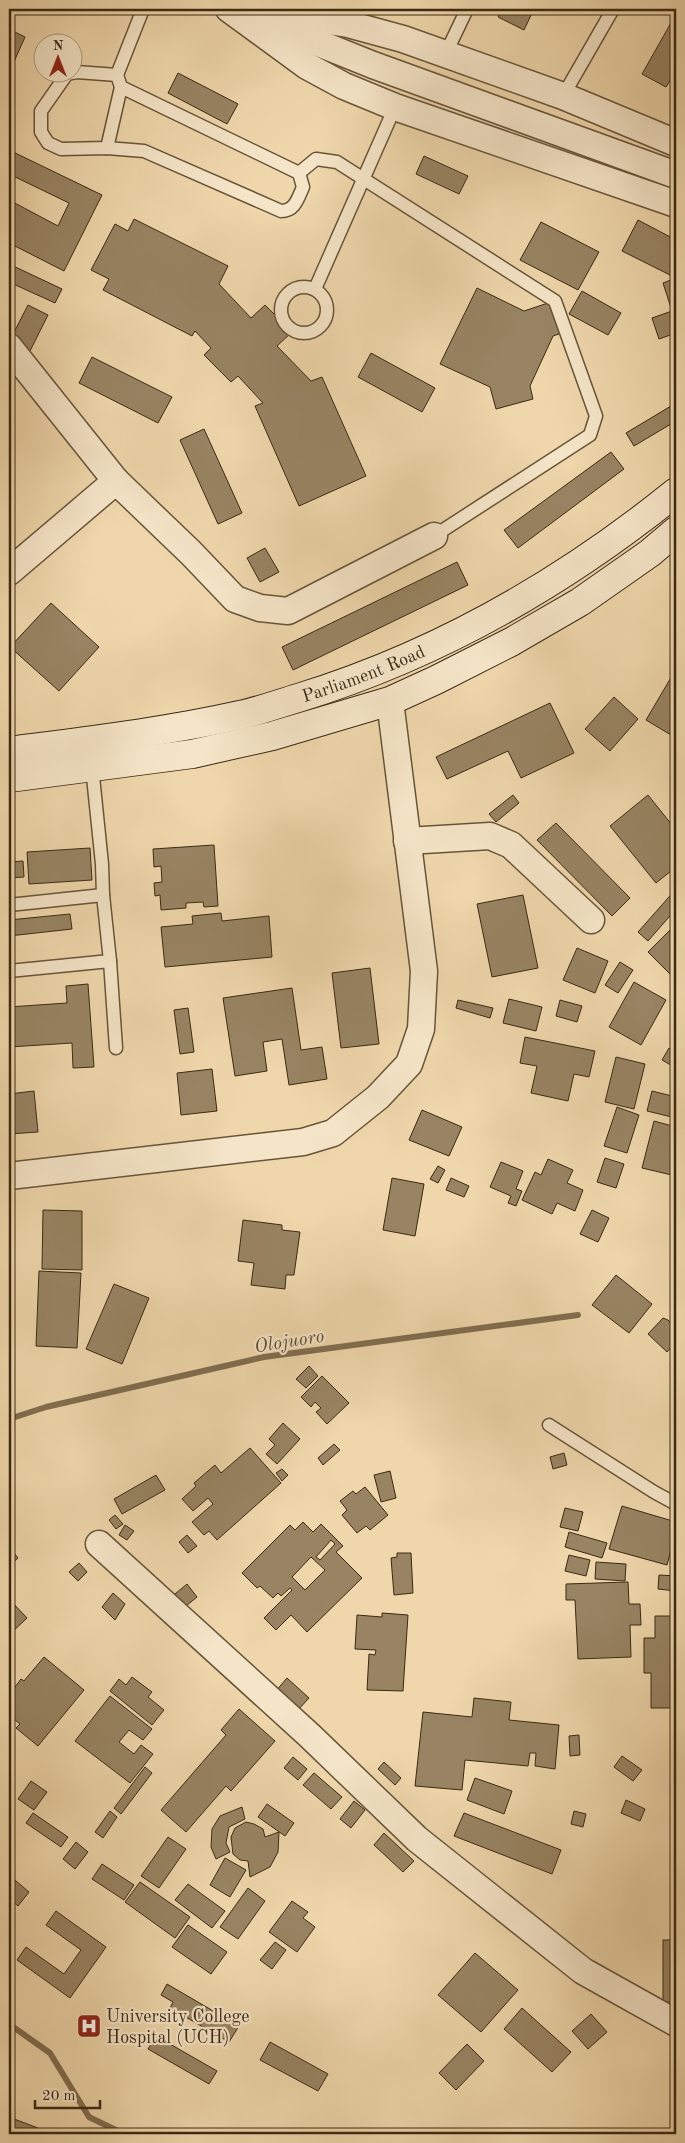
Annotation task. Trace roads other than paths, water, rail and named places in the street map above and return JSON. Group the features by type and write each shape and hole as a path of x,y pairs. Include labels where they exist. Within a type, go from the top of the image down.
{"main road":[{"name":"Parliament Road","path":"9,751 156,732 242,715 333,687 416,654 494,616 567,573 629,530 676,492"},
{"name":"Parliament Road","path":"9,778 192,754 272,736 390,701 511,642 580,602 650,553 676,531"}],"street":[{"path":"230,9 373,65 676,175"},
{"path":"230,9 308,66 344,86 395,107 676,204"},
{"path":"245,9 348,24 403,39 564,96 676,143"},
{"path":"9,347 116,481 191,553 235,599 260,608 288,611 434,536"},
{"path":"9,572 116,481"},
{"path":"9,1176 303,1142 333,1133 356,1117 409,1064 421,1029 424,971 390,701"},
{"path":"407,841 490,836 511,845 591,920"},
{"path":"99,1544 308,1735 417,1839 583,1971 676,2023"}],"lane":[{"path":"107,148 119,81 143,9"},
{"path":"446,54 467,9"},
{"path":"564,96 613,9"},
{"path":"77,72 119,81 299,173 303,187 294,206 288,211 281,211 144,151 107,148 61,149 48,143 40,132 41,111 67,74 77,72"},
{"path":"315,289 395,107"},
{"path":"299,173 316,158 338,162 363,180 555,300 596,416 590,435 434,536"},
{"path":"92,767 102,864 116,1048"},
{"path":"9,905 104,895"},
{"path":"9,971 110,961"},
{"path":"549,1425 676,1504"}],"waterway":[{"name":"Olojuoro","path":"9,1419 46,1407 264,1357 578,1315"},
{"path":"9,2024 50,2053 89,2117 124,2134"}],"place":[{"name":"University College Hospital (UCH)","path":"89,2026"}]}
